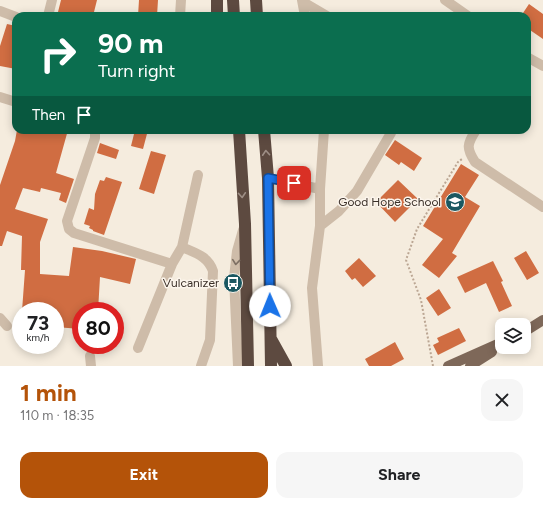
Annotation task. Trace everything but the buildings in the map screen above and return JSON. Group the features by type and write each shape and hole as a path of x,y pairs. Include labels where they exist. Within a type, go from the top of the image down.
{"highway":[{"path":"217,0 217,12"},
{"path":"233,0 234,12"},
{"path":"256,0 257,12"},
{"path":"231,134 241,165"},
{"path":"239,134 248,332 241,365"},
{"path":"264,134 268,178 271,366"},
{"path":"270,338 286,366"}],"main road":[{"path":"531,328 543,320"},
{"path":"448,366 495,345"},
{"path":"470,366 495,350"}],"street":[{"path":"49,12 52,0"},
{"path":"180,12 181,0"},
{"path":"445,0 457,4 464,12"},
{"path":"303,1 304,12"},
{"path":"303,1 321,12"},
{"path":"0,11 12,16"},
{"path":"531,59 543,66"},
{"path":"1,100 12,101"},
{"path":"95,134 95,138 67,221 69,229 74,233 172,264"},
{"path":"318,366 312,288 320,226 320,188 324,134"},
{"path":"320,226 339,211 357,191 391,134"},
{"path":"474,134 470,140 469,153 475,162 543,207"},
{"path":"138,348 172,264 182,247 198,175"},
{"path":"268,178 320,188"},
{"path":"182,247 206,259 213,271 210,340 201,366"}],"path":[{"path":"433,366 421,300 406,260 417,228 458,162 469,153"}],"place":[{"name":"Good Hope School","path":"455,202"},
{"name":"Vulcanizer","path":"233,283"}],"route":[{"path":"270,306 268,178 294,183"}]}
